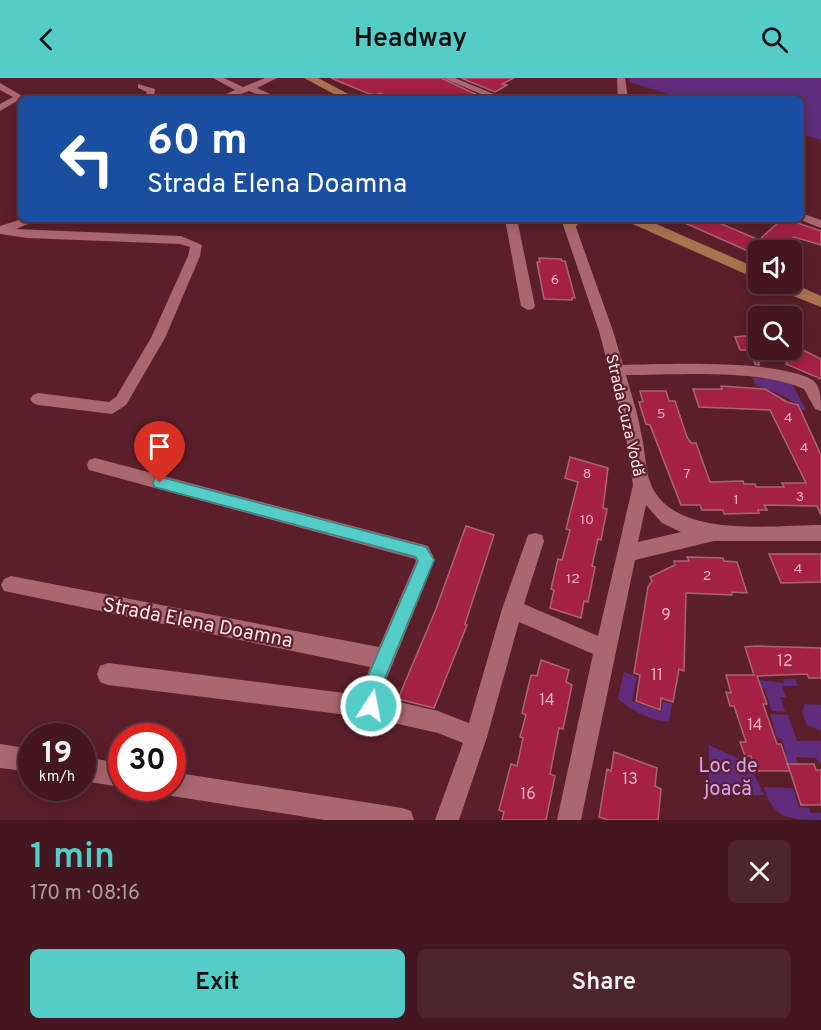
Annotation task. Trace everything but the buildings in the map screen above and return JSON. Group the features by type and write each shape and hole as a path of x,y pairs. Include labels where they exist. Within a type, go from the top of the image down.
{"main road":[{"path":"309,78 346,96"},
{"path":"640,222 748,270"},
{"path":"802,294 821,302"}],"street":[{"path":"0,80 4,78"},
{"path":"217,78 267,96"},
{"path":"228,96 273,78"},
{"path":"447,78 493,96"},
{"path":"621,78 622,96"},
{"path":"0,86 18,97"},
{"path":"141,86 152,91 150,96"},
{"path":"0,108 18,99"},
{"path":"804,217 821,224"},
{"path":"0,230 25,222"},
{"path":"512,222 528,306"},
{"name":"Strada Cuza Vodă","path":"569,820 604,649 642,486 633,430 606,331 571,222"},
{"path":"0,230 27,234 181,240 196,245 194,256 158,338 121,401 112,408 38,399"},
{"path":"616,370 688,370 790,376 809,386 821,405"},
{"path":"95,465 421,552 426,560 371,690 371,706"},
{"path":"642,486 662,516 678,525 714,532 821,533"},
{"path":"627,553 714,532"},
{"path":"447,820 476,737 512,609 536,541"},
{"name":"Strada Elena Doamna","path":"11,585 385,659"},
{"path":"512,609 604,649"},
{"path":"108,674 371,706 438,722 476,737"},
{"path":"0,756 18,759"},
{"path":"186,785 402,820"}],"green space":[{"path":"629,78 821,78 821,140 804,135 804,96 674,96 629,82"},
{"path":"753,378 779,379 792,384 806,410 802,410 781,395 756,386"},
{"path":"624,672 637,677 632,701 661,712 663,701 672,704 669,721 657,720 642,714 628,707 618,698"},
{"path":"783,679 795,679 798,686 782,686 786,697 780,697 785,712 772,711 765,689 760,687 758,680 784,683"},
{"path":"805,704 821,705 821,731 807,725 802,712"},
{"path":"770,714 788,715 797,741 821,741 821,765 816,758 796,757 799,767 789,767 782,739 777,738"},
{"name":"Loc de joacă","path":"709,745 749,764 764,795 709,796"},
{"path":"764,787 793,788 799,807 809,808 811,813 821,813 821,820 793,818 778,812 768,798"}],"route":[{"path":"160,483 421,552 426,560 371,690 371,706"}]}
